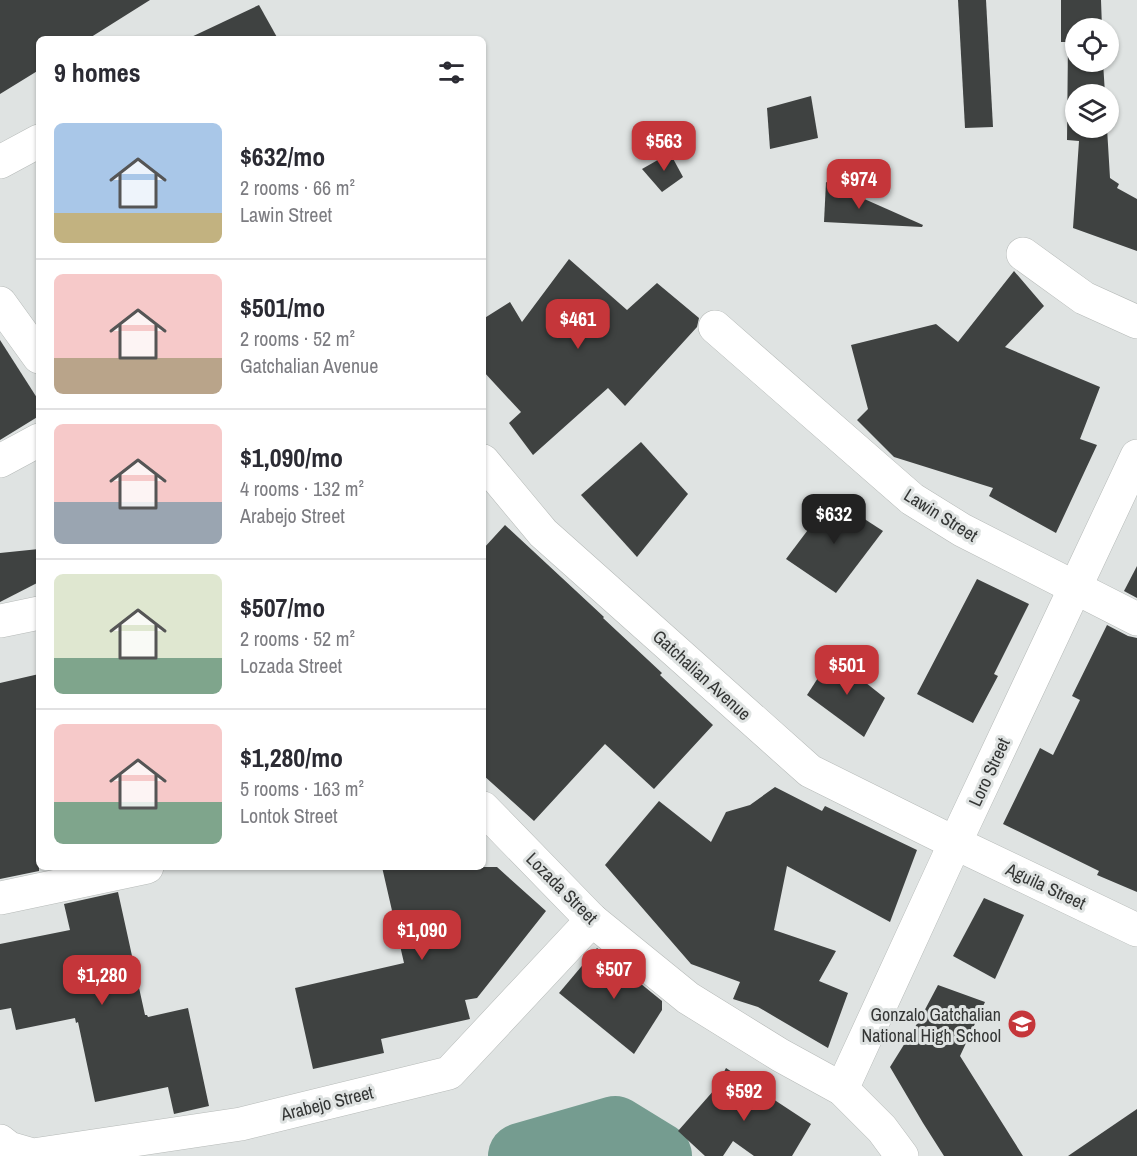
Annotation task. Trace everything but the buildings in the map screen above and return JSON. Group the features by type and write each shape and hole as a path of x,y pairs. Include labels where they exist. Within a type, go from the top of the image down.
{"street":[{"path":"0,162 36,143"},
{"path":"1023,254 1084,298 1137,322"},
{"path":"0,303 36,353"},
{"name":"Lawin Street","path":"715,327 912,499 962,531 1137,619"},
{"path":"0,461 36,442"},
{"name":"Loro Street","path":"842,1089 1137,456"},
{"name":"Gatchalian Avenue","path":"486,465 543,533 810,771 955,843"},
{"path":"0,621 36,614"},
{"name":"Lozada Street","path":"486,811 592,920 687,998 780,1055 842,1089 882,1129 902,1156"},
{"name":"Aguila Street","path":"955,843 1137,930"},
{"path":"0,898 133,870"},
{"name":"Arabejo Street","path":"0,1141 9,1148 33,1155 241,1124 450,1073 592,920"}],"waterway":[{"path":"521,1156 615,1129 659,1156"}],"place":[{"name":"Gonzalo Gatchalian National High School","path":"1022,1024"}]}
